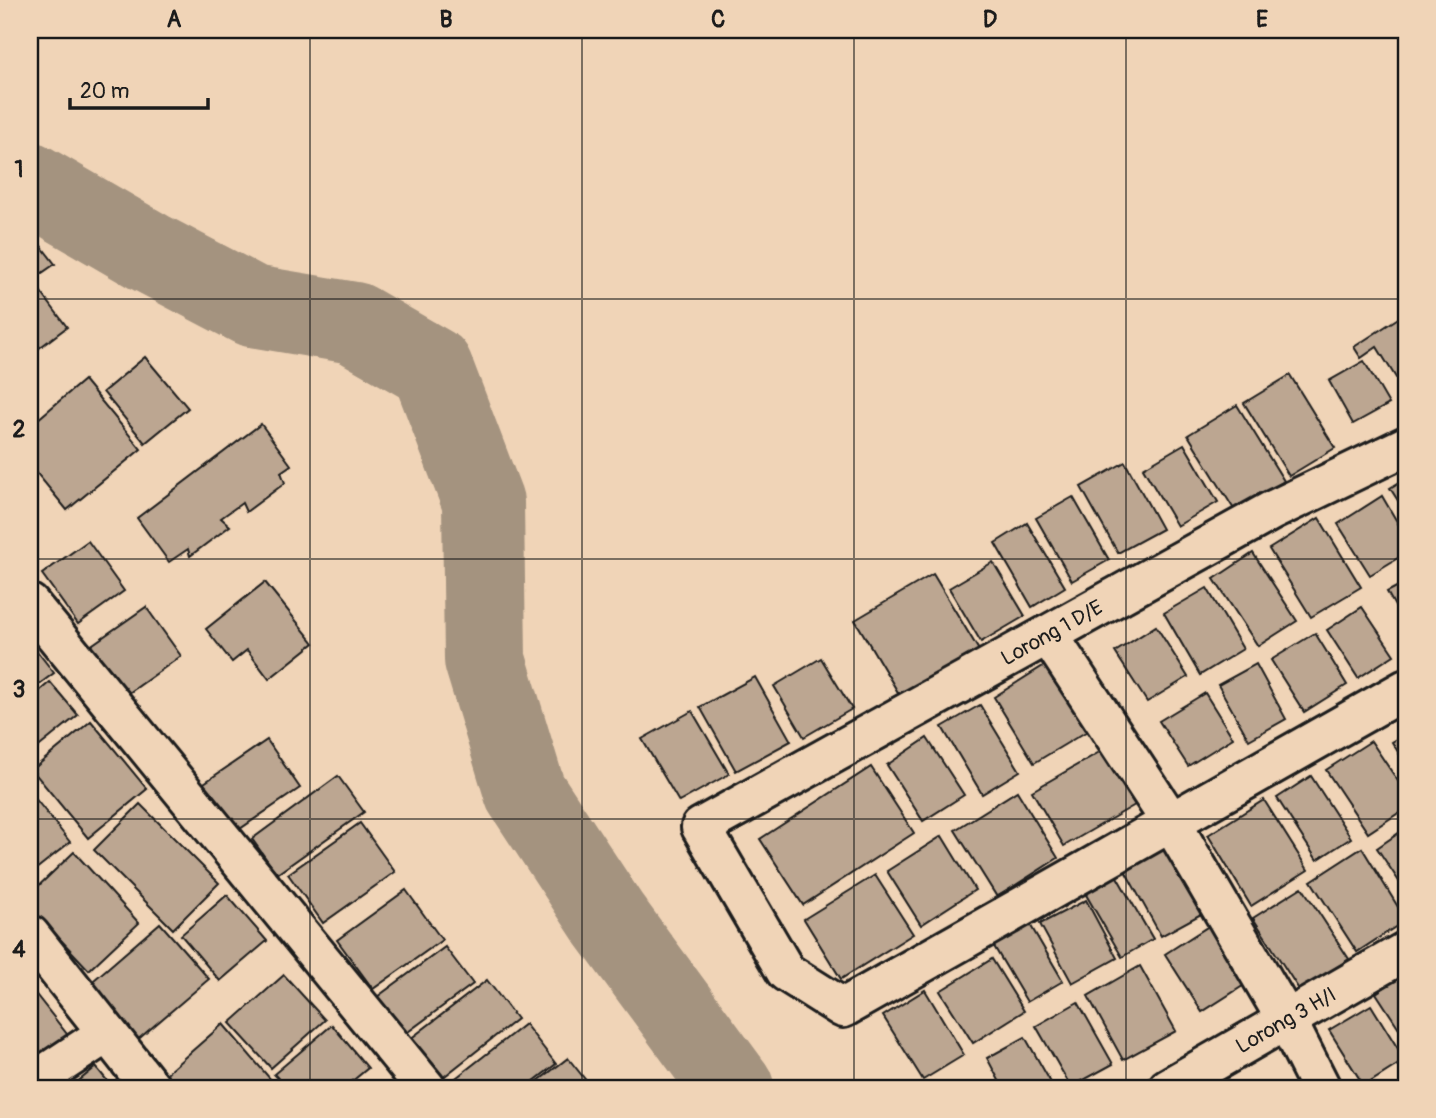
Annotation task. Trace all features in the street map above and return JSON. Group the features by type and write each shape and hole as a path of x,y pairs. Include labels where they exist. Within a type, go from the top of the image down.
{"street":[{"name":"Lorong 1 D/E","path":"1171,822 843,1008 786,972 701,827 1271,511 1406,446"},
{"path":"30,604 426,1088"},
{"path":"1049,636 1171,822 1286,1020 1321,1088"},
{"path":"1171,822 1406,689"},
{"path":"30,935 151,1088"},
{"name":"Lorong 3 H/I","path":"1168,1088 1406,951"},
{"path":"30,1084 107,1033"}],"building":[{"path":"35,238 55,264 32,280 67,327 30,355 30,242"},
{"path":"1406,313 1406,394 1377,347 1361,358 1354,347"},
{"path":"145,357 188,408 145,443 103,392"},
{"path":"1364,361 1389,404 1353,424 1329,381"},
{"path":"1290,375 1335,448 1289,476 1244,403"},
{"path":"84,380 141,449 67,510 30,465 30,426"},
{"path":"1237,405 1284,481 1235,511 1188,435"},
{"path":"261,424 291,465 281,472 285,483 246,512 242,503 221,518 230,526 190,556 188,549 169,562 137,518"},
{"path":"1184,444 1218,502 1177,526 1143,468"},
{"path":"1125,462 1162,529 1118,553 1081,487"},
{"path":"1406,478 1406,513 1390,488"},
{"path":"1382,496 1406,537 1406,553 1370,575 1338,524"},
{"path":"1073,497 1109,560 1072,581 1036,518"},
{"path":"1319,518 1361,587 1311,617 1269,549"},
{"path":"1027,523 1065,587 1032,607 995,543"},
{"path":"88,541 124,591 78,624 42,574"},
{"path":"1253,553 1297,621 1258,646 1214,579"},
{"path":"993,562 1025,616 981,642 949,588"},
{"path":"933,574 980,652 902,699 855,620"},
{"path":"265,582 314,643 269,679 247,650 232,662 206,629"},
{"path":"1406,582 1406,626 1387,592"},
{"path":"1207,588 1243,649 1200,675 1164,613"},
{"path":"146,607 181,656 119,700 83,651"},
{"path":"1362,607 1394,655 1358,678 1327,630"},
{"path":"1156,626 1188,677 1147,702 1115,652"},
{"path":"1315,633 1347,685 1304,712 1271,660"},
{"path":"30,642 54,673 30,691"},
{"path":"821,658 852,709 804,737 774,686"},
{"path":"1048,663 1089,730 1034,763 994,697"},
{"path":"1256,664 1286,719 1249,740 1218,685"},
{"path":"755,677 791,741 736,771 700,707"},
{"path":"50,682 78,715 30,754 30,699"},
{"path":"1205,693 1233,738 1188,766 1159,721"},
{"path":"980,705 1020,771 982,794 942,727"},
{"path":"692,711 729,774 679,802 642,739"},
{"path":"91,721 147,789 88,838 32,770"},
{"path":"1406,733 1406,765 1392,742"},
{"path":"927,738 964,795 923,821 887,765"},
{"path":"267,740 300,788 234,833 201,785"},
{"path":"1371,741 1406,793 1406,808 1368,833 1326,770"},
{"path":"1103,750 1135,805 1064,846 1032,791"},
{"path":"871,767 914,833 803,905 760,839"},
{"path":"338,776 364,812 277,874 252,839"},
{"path":"1311,776 1351,838 1317,860 1277,798"},
{"path":"1017,791 1058,858 997,897 955,830"},
{"path":"30,792 70,842 30,874"},
{"path":"1264,800 1308,870 1251,906 1208,835"},
{"path":"140,804 219,883 173,929 94,850"},
{"path":"360,823 395,872 323,923 288,874"},
{"path":"1406,828 1406,892 1377,848"},
{"path":"942,836 975,890 921,925 887,871"},
{"path":"1167,846 1203,913 1161,936 1124,869"},
{"path":"1362,848 1406,920 1357,952 1311,881"},
{"path":"74,852 139,923 89,970 30,907 30,894"},
{"path":"875,875 913,934 841,979 804,919"},
{"path":"1116,875 1153,939 1122,957 1085,893"},
{"path":"1302,887 1349,959 1300,991 1253,918"},
{"path":"406,890 442,940 373,989 337,940"},
{"path":"227,895 267,941 220,981 181,935"},
{"path":"1086,900 1117,958 1072,983 1040,924"},
{"path":"1028,921 1063,981 1027,1002 992,943"},
{"path":"160,923 209,979 135,1042 87,986"},
{"path":"1212,924 1249,982 1202,1012 1165,954"},
{"path":"445,947 473,984 405,1034 377,997"},
{"path":"992,959 1024,1011 973,1043 940,991"},
{"path":"1140,966 1176,1031 1123,1060 1088,996"},
{"path":"1406,973 1406,1039 1376,993"},
{"path":"284,975 325,1020 271,1068 230,1023"},
{"path":"487,980 517,1019 436,1083 405,1043"},
{"path":"30,987 74,1043 30,1079"},
{"path":"925,990 964,1055 923,1080 883,1016"},
{"path":"1078,1002 1113,1064 1071,1087 1036,1026"},
{"path":"1371,1005 1405,1060 1364,1086 1329,1030"},
{"path":"223,1024 278,1088 170,1088 161,1078"},
{"path":"525,1024 556,1064 525,1088 443,1088"},
{"path":"332,1025 368,1068 344,1088 287,1088 274,1074"},
{"path":"1025,1037 1054,1088 1003,1088 987,1058"},
{"path":"568,1058 592,1088 529,1088"},
{"path":"96,1067 113,1088 70,1088"}],"waterway":[{"path":"30,183 149,252 252,306 354,323 432,368 483,502 485,660 525,792 608,918 733,1088"}]}
